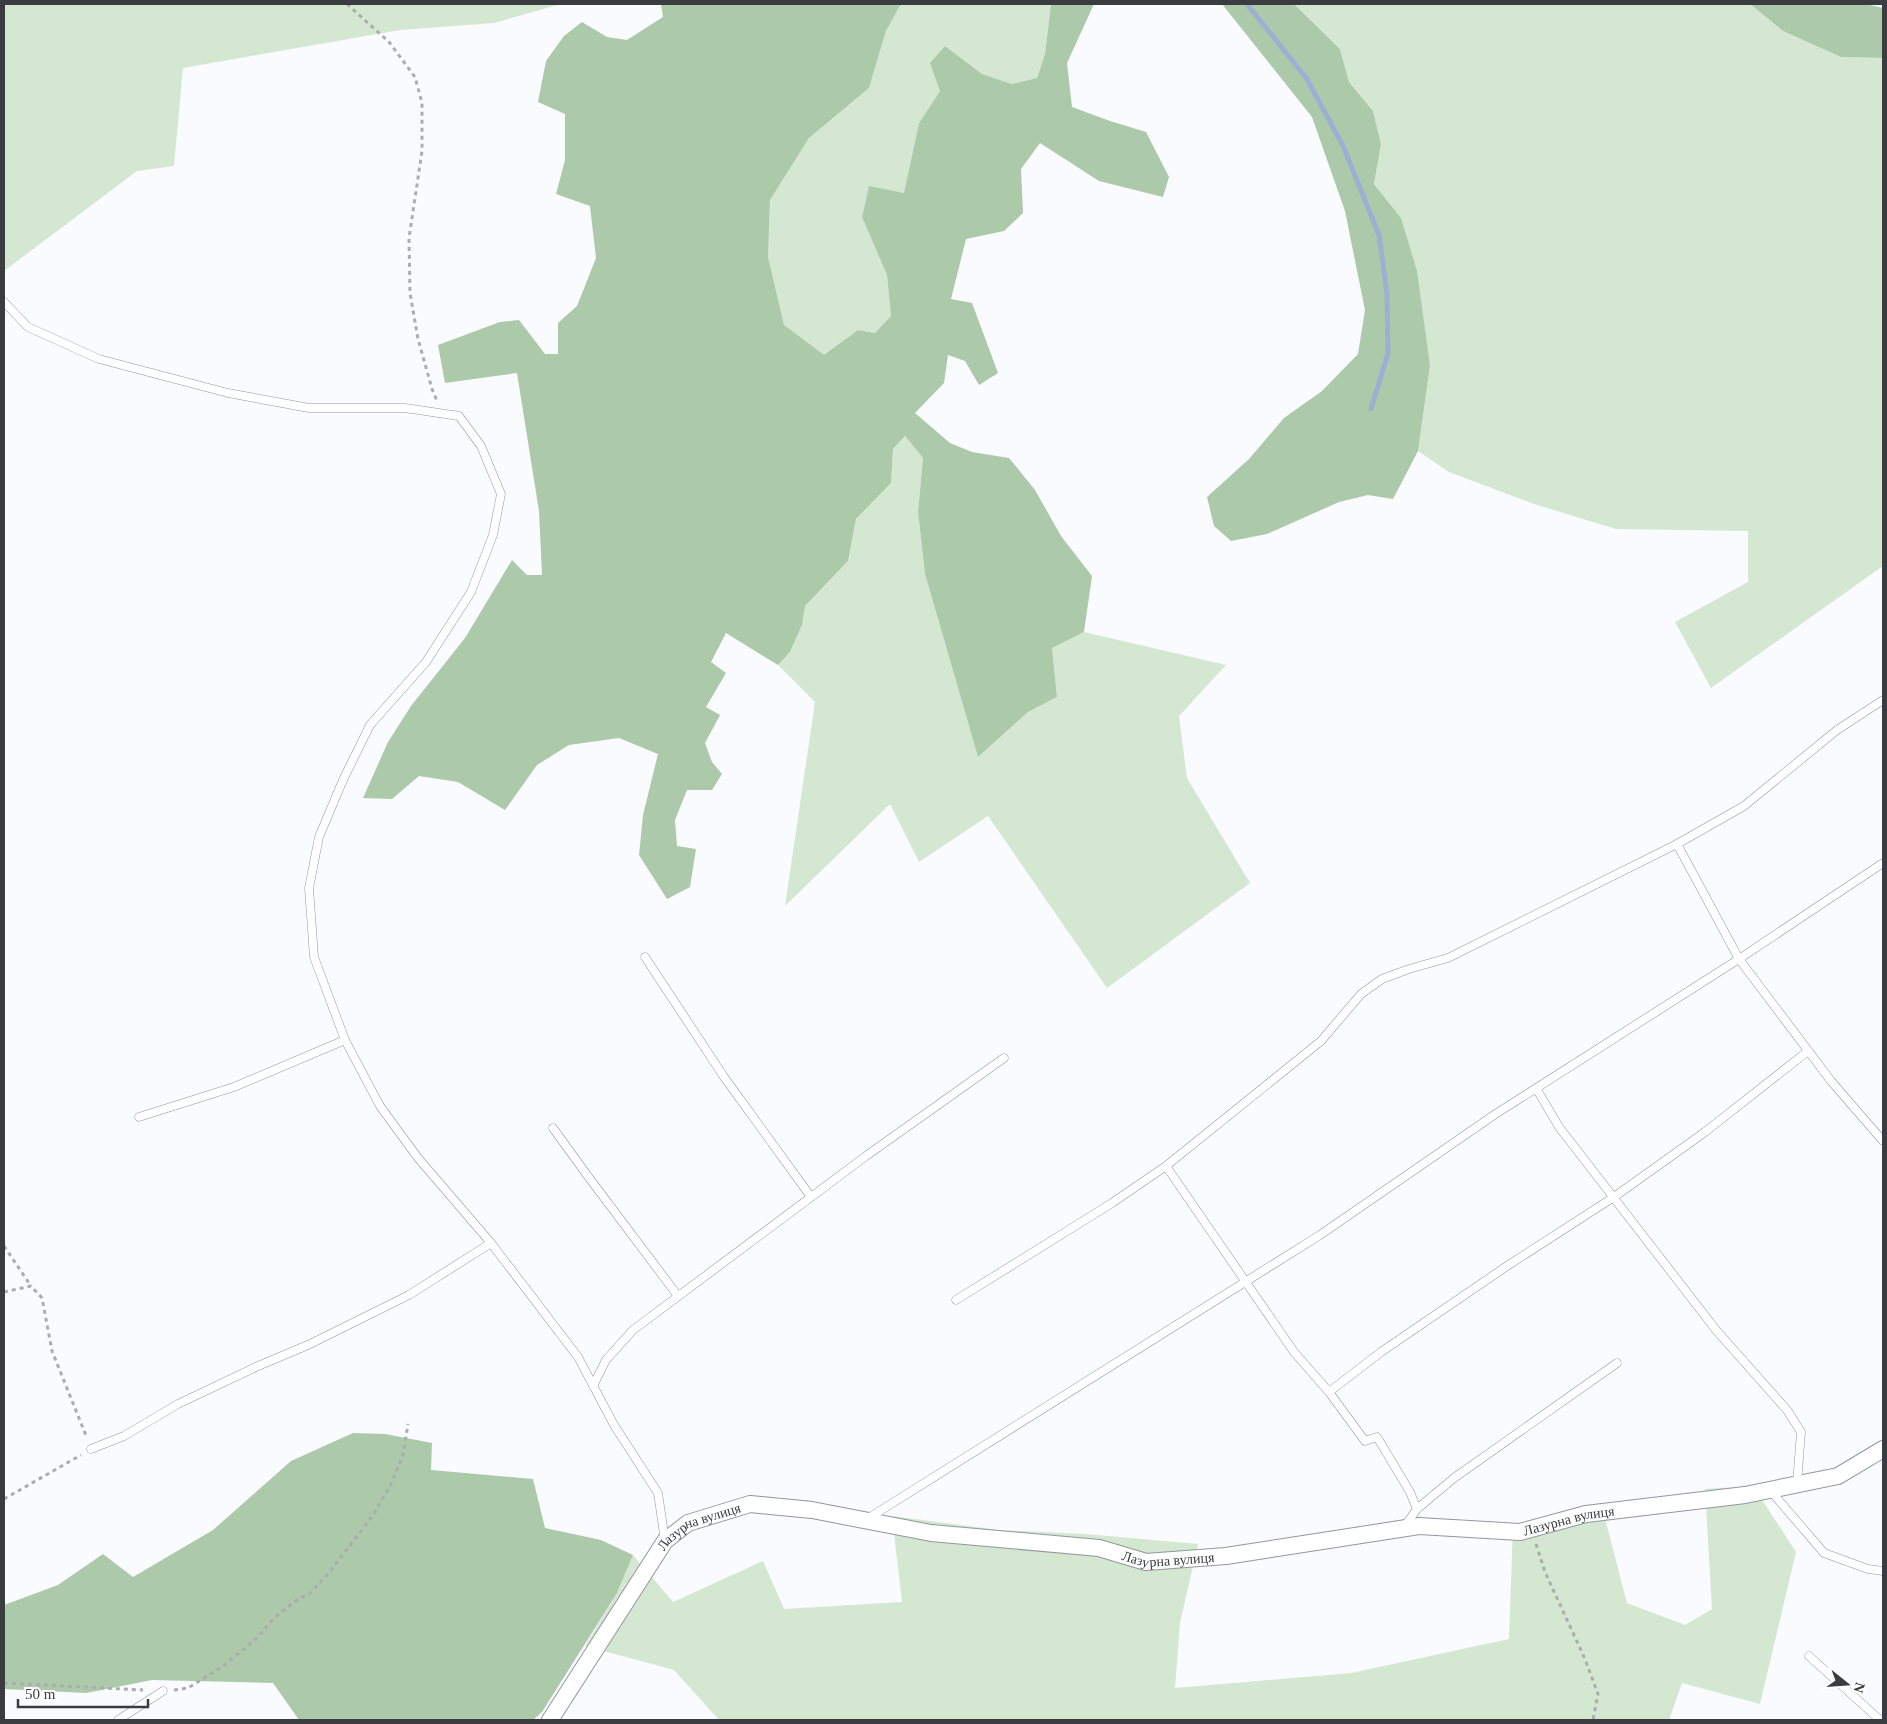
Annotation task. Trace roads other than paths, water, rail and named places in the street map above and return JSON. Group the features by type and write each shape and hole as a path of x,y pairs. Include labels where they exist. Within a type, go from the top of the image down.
{"street":[{"name":"Лазурна вулиця","path":"550,1720 665,1541 688,1523 750,1504 812,1510 931,1533 1099,1548 1146,1562 1226,1556 1419,1526 1520,1532 1586,1514 1745,1495 1838,1476 1883,1449"}],"lane":[{"path":"4,302 28,327 99,359 228,393 309,408 405,408 459,416 481,446 501,494 493,535 471,592 426,662 370,725 343,780 319,837 309,888 314,957 345,1040 380,1106 418,1158 491,1243 578,1357 614,1425 658,1493 665,1541"},
{"path":"956,1300 1104,1208 1166,1166 1321,1041 1361,994 1382,979 1448,958 1677,844 1744,806 1837,730 1883,700"},
{"path":"1677,844 1739,959 1831,1082 1883,1141"},
{"path":"866,1520 1320,1235 1494,1115 1739,959 1883,863"},
{"path":"645,957 724,1077 811,1197"},
{"path":"139,1118 234,1087 345,1040"},
{"path":"1329,1392 1381,1352 1614,1197 1705,1132 1808,1051"},
{"path":"593,1386 606,1360 632,1330 811,1197 1004,1058"},
{"path":"1536,1088 1559,1127 1716,1330 1787,1410 1801,1432 1797,1484"},
{"path":"553,1128 586,1176 678,1296"},
{"path":"1166,1166 1294,1352 1329,1392 1365,1441 1376,1437 1410,1492 1417,1509"},
{"path":"91,1449 124,1436 178,1404 258,1366 308,1345 409,1295 491,1243"},
{"path":"1403,1528 1417,1509 1454,1478 1617,1363"},
{"path":"1770,1490 1824,1554 1868,1570 1883,1571"},
{"path":"1809,1656 1880,1720"},
{"path":"118,1720 163,1691"}],"waterway":[{"path":"1247,4 1307,79 1343,146 1379,235 1387,294 1388,353 1371,409"}]}
